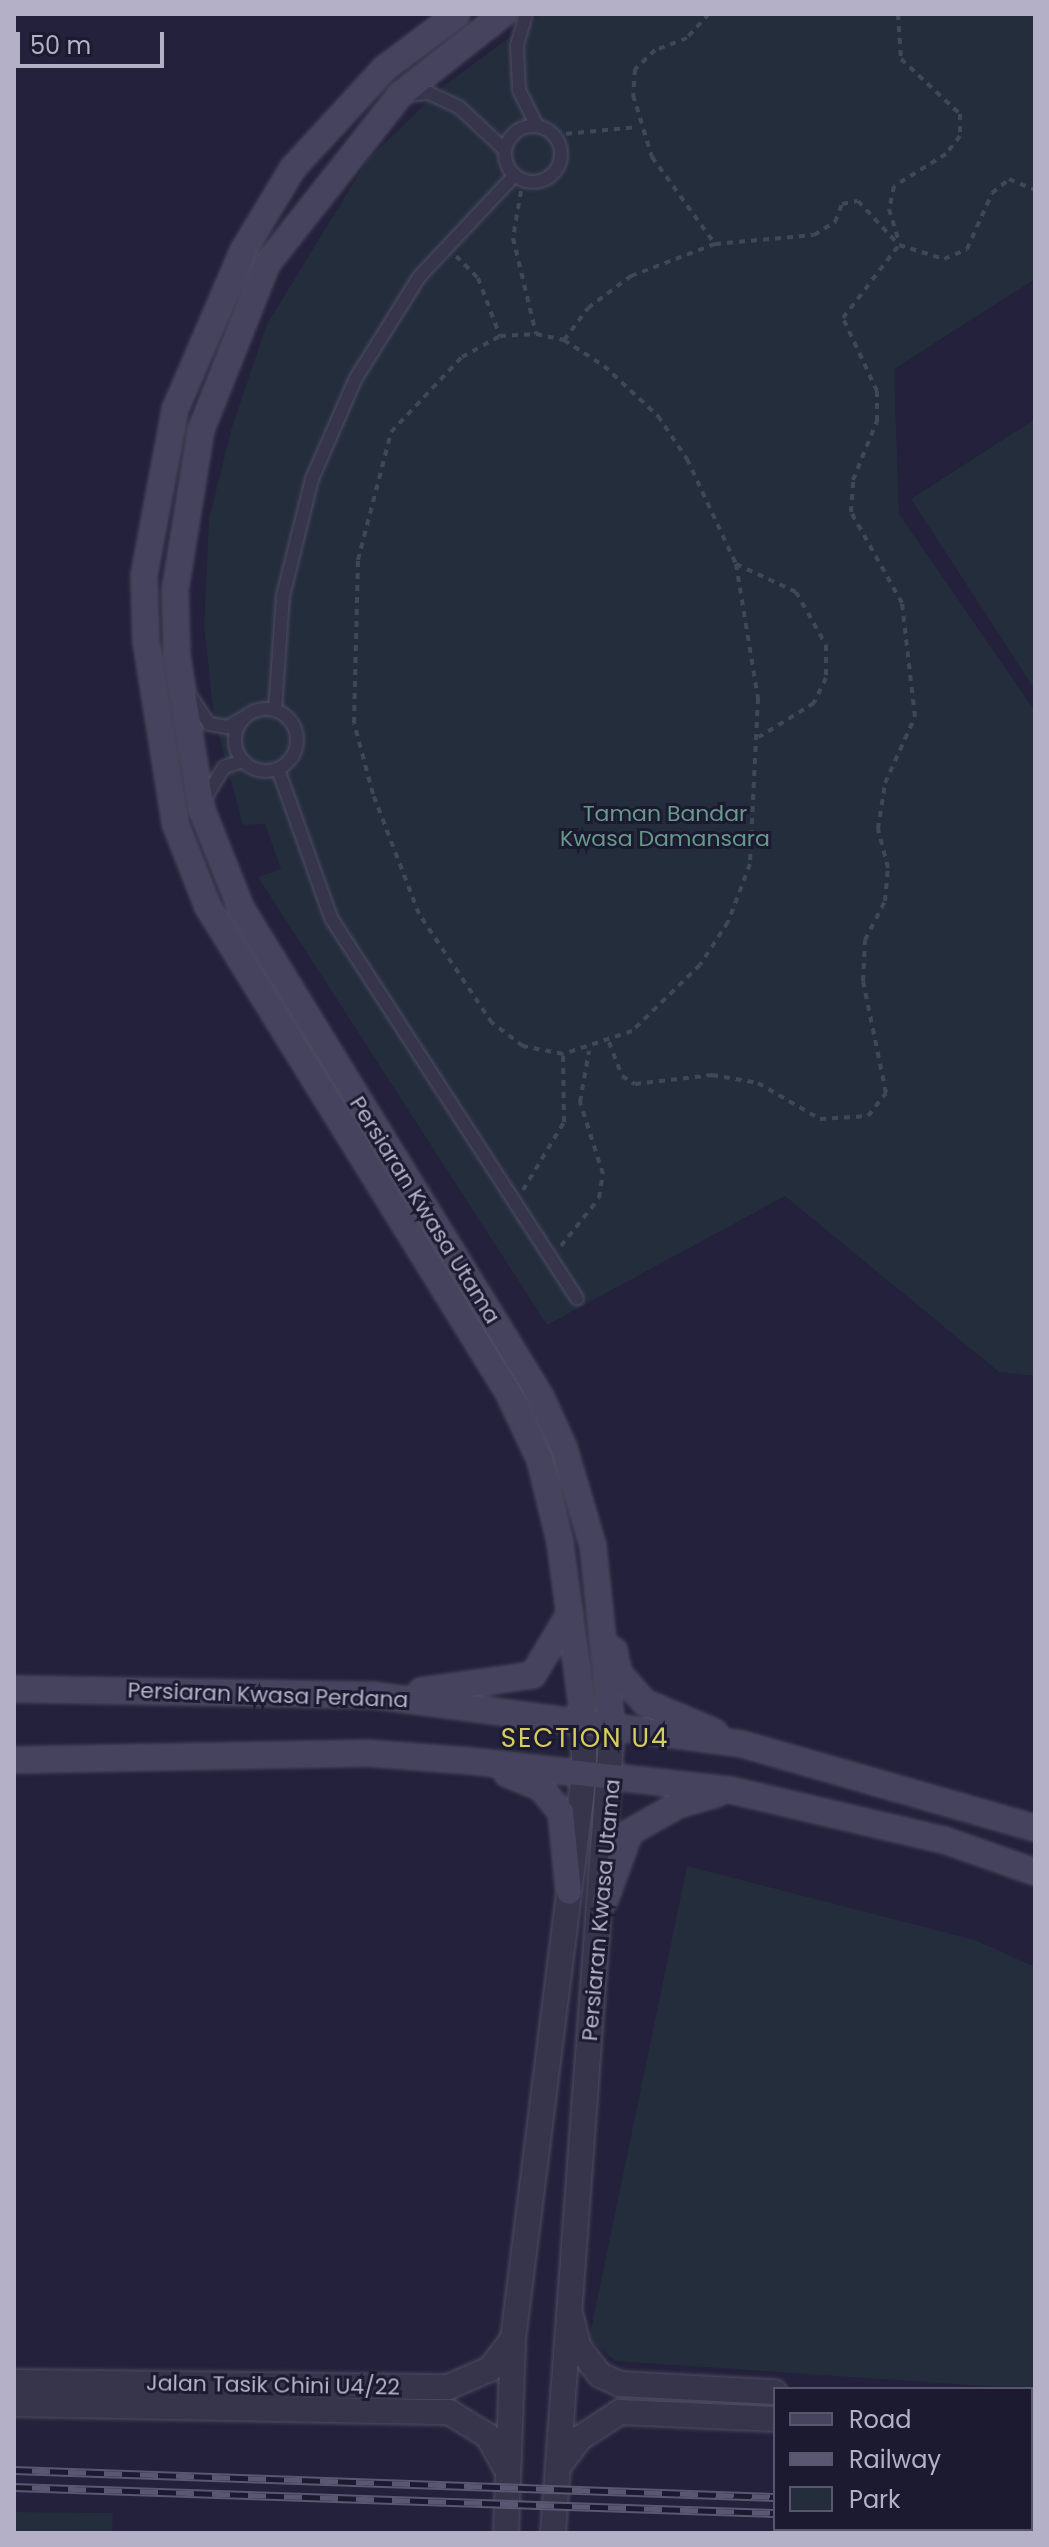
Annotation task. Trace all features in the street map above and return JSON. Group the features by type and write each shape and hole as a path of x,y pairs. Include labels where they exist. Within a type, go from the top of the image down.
{"main road":[{"name":"Persiaran Kwasa Utama","path":"457,14 385,68 293,168 243,251 175,410 144,575 146,641 175,823 208,907 508,1392 540,1460 571,1610 584,1723"},
{"name":"Persiaran Kwasa Utama","path":"503,14 400,95 267,264 227,353 185,507 175,590 177,656 202,810 241,908 278,974 541,1397 593,1546 612,1727"},
{"path":"593,1546 619,1673 630,1690 742,1744"},
{"path":"371,1695 510,1684 533,1675 571,1610"},
{"name":"Persiaran Kwasa Perdana","path":"14,1689 371,1695 742,1744 1035,1828"},
{"path":"14,1760 365,1753 471,1761 730,1790 944,1840 1035,1872"},
{"path":"471,1761 540,1787 553,1799 567,1824 569,1892"},
{"path":"605,1900 630,1832 678,1805 730,1790"}],"street":[{"name":"Persiaran Kwasa Utama","path":"506,2533 505,2467 513,2339 584,1774 584,1723"},
{"name":"Persiaran Kwasa Utama","path":"553,2533 565,2296 605,1900 613,1777 612,1727"},
{"path":"565,2296 579,2348 600,2375 620,2384 773,2392"},
{"name":"Jalan Tasik Chini U4/22","path":"14,2382 448,2387 490,2369 513,2339"},
{"name":"Jalan Tasik Chini U4/22","path":"14,2404 449,2412 488,2436 505,2467"},
{"path":"558,2467 580,2438 620,2412 773,2419"}],"lane":[{"path":"518,178 541,182 556,171 561,153 554,135 537,126 519,90 517,45 526,14"},
{"path":"400,95 429,93 459,107 505,150 518,178"},
{"path":"505,150 513,134 537,126"},
{"path":"275,710 283,596 312,479 356,378 443,248 518,178"},
{"path":"177,656 209,724 228,727 244,717 275,710 290,721 297,739 278,769"},
{"path":"243,761 235,736 244,717"},
{"path":"202,810 211,780 243,761 278,769"},
{"path":"278,769 331,918 512,1204 577,1298"}],"path":[{"path":"709,14 687,38 655,50 635,69 638,127 715,244"},
{"path":"898,14 901,59 960,114 960,136 946,154 894,186 889,209 899,245"},
{"path":"554,135 638,127"},
{"path":"518,178 513,238 536,334"},
{"path":"564,340 588,308 631,276 715,244 814,235 835,222 842,204 858,201 899,245 944,259 967,249 992,193 1009,179 1035,190"},
{"path":"609,1042 622,1076 635,1084 712,1075 758,1083 820,1119 868,1116 886,1093 863,981 865,940 885,901 888,868 878,829 885,783 915,717 907,682 911,639 902,603 851,512 853,480 877,421 877,391 843,318 899,245"},
{"path":"443,248 478,278 500,336"},
{"path":"536,334 564,340 658,416 687,459 736,564 753,638 759,737 750,864 728,922 665,1002 609,1042 589,1051 563,1054 523,1046 492,1023 419,914 373,794 354,723 358,560 391,432 462,357 500,336 536,334"},
{"path":"736,564 796,592 826,645 826,678 814,703 759,737"},
{"path":"549,1258 599,1198 603,1174 580,1102 589,1051"},
{"path":"512,1204 549,1157 564,1122 563,1054"}],"green space":[{"name":"Taman Bandar Kwasa Damansara","path":"541,14 1035,14 1035,279 894,369 899,514 1035,711 1035,1376 999,1372 785,1196 547,1325 258,877 281,869 265,824 243,825 214,718 204,626 209,519 232,427 267,324 368,159 445,85"},
{"path":"1035,419 1035,690 911,499"},
{"path":"687,1866 975,1940 1035,1967 1035,2412 1033,2387 615,2361 589,2339"},
{"path":"14,2512 113,2513 112,2533 14,2533"}],"railway":[{"path":"14,2470 773,2497"},
{"path":"14,2487 773,2513"},
{"path":"790,2531 814,2533"},
{"path":"914,2531 927,2533"},
{"path":"988,2531 995,2533"}],"district":[{"name":"SECTION U4","path":"585,1739"}]}
